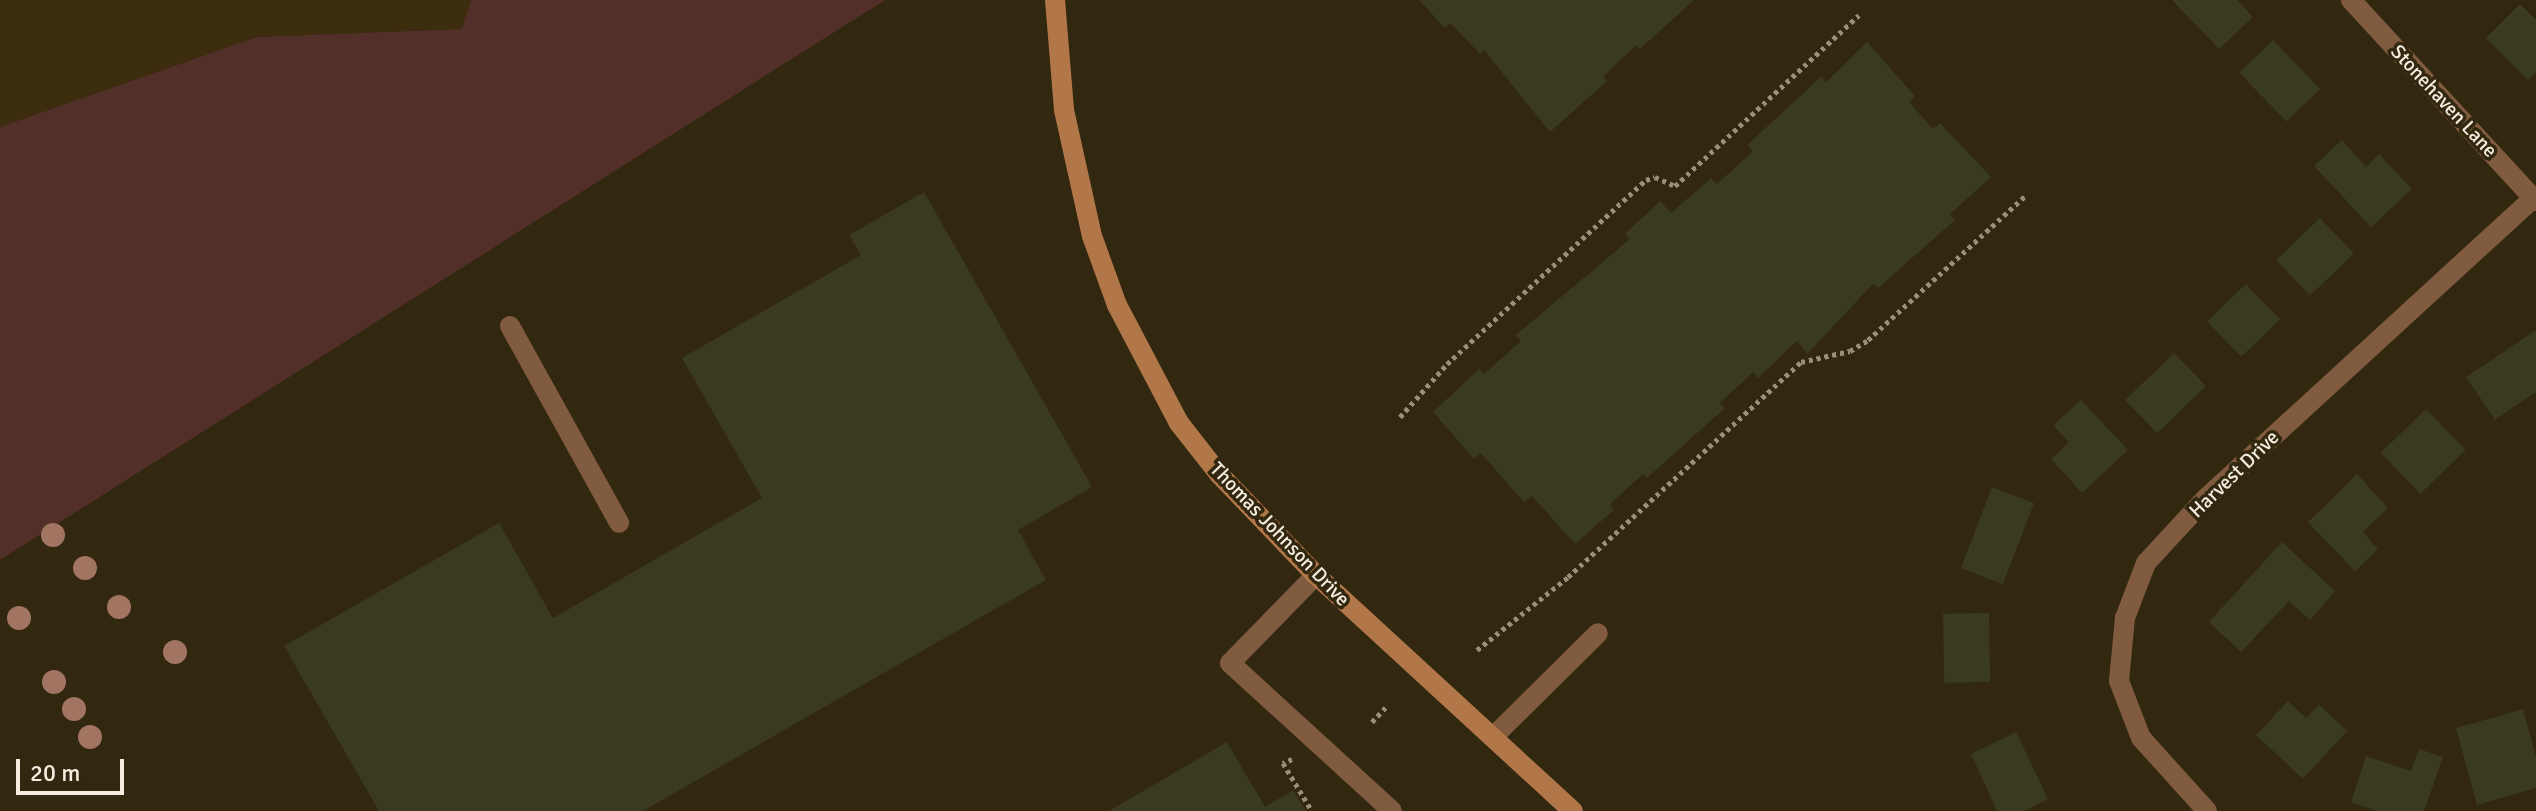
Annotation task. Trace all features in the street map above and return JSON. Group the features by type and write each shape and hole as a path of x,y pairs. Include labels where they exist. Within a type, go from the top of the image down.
{"street":[{"name":"Thomas Johnson Drive","path":"1055,0 1057,48 1075,168 1117,305 1179,423 1219,474 1316,575 1573,811"},
{"name":"Stonehaven Lane","path":"2351,0 2535,200"},
{"name":"Harvest Drive","path":"2207,811 2141,738 2119,681 2125,618 2146,563 2206,498 2535,200"},
{"path":"510,326 619,523"},
{"path":"1316,575 1230,663 1392,811"},
{"path":"1494,736 1598,633"}],"path":[{"path":"1400,417 1447,364 1646,180 1655,177 1675,186 1859,15"},
{"path":"1477,650 1568,577 1801,362 1850,351 1868,340 2026,195"},
{"path":"1372,722 1386,707"},
{"path":"1299,766 1290,758 1283,763 1312,811"}],"shaded area":[{"path":"0,0 471,0 463,29 257,37 0,127"},
{"path":"471,0 885,0 0,560 0,127 257,37 462,29"}],"building":[{"path":"1419,0 1694,0 1640,49 1636,45 1603,77 1607,81 1550,132 1484,50 1480,54 1450,23 1445,28"},
{"path":"2172,0 2237,0 2253,17 2219,49"},
{"path":"2520,4 2536,20 2536,72 2528,80 2486,38"},
{"path":"2273,40 2320,89 2286,122 2239,73"},
{"path":"1867,42 1915,96 1909,102 1933,129 1940,123 1991,177 1950,214 1955,220 1878,288 1873,284 1807,354 1797,341 1758,378 1753,372 1720,403 1725,408 1647,478 1643,474 1610,504 1614,510 1575,544 1532,496 1524,502 1481,453 1474,459 1433,412 1479,369 1484,374 1521,341 1516,335 1630,239 1625,234 1660,201 1671,213 1711,178 1717,184 1753,151 1747,145 1821,77 1826,82"},
{"path":"2342,140 2366,167 2379,154 2412,189 2371,227 2314,166"},
{"path":"924,192 1092,487 1018,530 1046,580 643,811 379,811 284,646 499,523 553,618 762,498 682,358 861,255 849,235"},
{"path":"2320,218 2354,253 2310,296 2276,260"},
{"path":"2246,284 2280,319 2241,357 2207,322"},
{"path":"2536,330 2536,392 2495,420 2466,377"},
{"path":"2174,353 2206,386 2157,433 2125,400"},
{"path":"2081,400 2128,450 2082,493 2051,459 2069,442 2053,425"},
{"path":"2426,409 2466,450 2420,494 2381,453"},
{"path":"2357,474 2388,508 2363,532 2378,549 2355,571 2308,522"},
{"path":"1992,487 2034,503 2003,584 1961,568"},
{"path":"2282,542 2335,591 2310,620 2289,601 2241,652 2209,622"},
{"path":"1989,613 1990,682 1944,683 1943,614"},
{"path":"2288,701 2306,718 2319,705 2347,731 2303,779 2256,735"},
{"path":"2523,709 2536,757 2536,788 2477,805 2456,728"},
{"path":"2016,732 2048,799 2024,811 1997,811 1971,754"},
{"path":"1227,742 1265,807 1293,790 1306,811 1109,811"},
{"path":"2419,749 2443,757 2424,811 2377,811 2351,802 2366,756 2411,771"}]}
